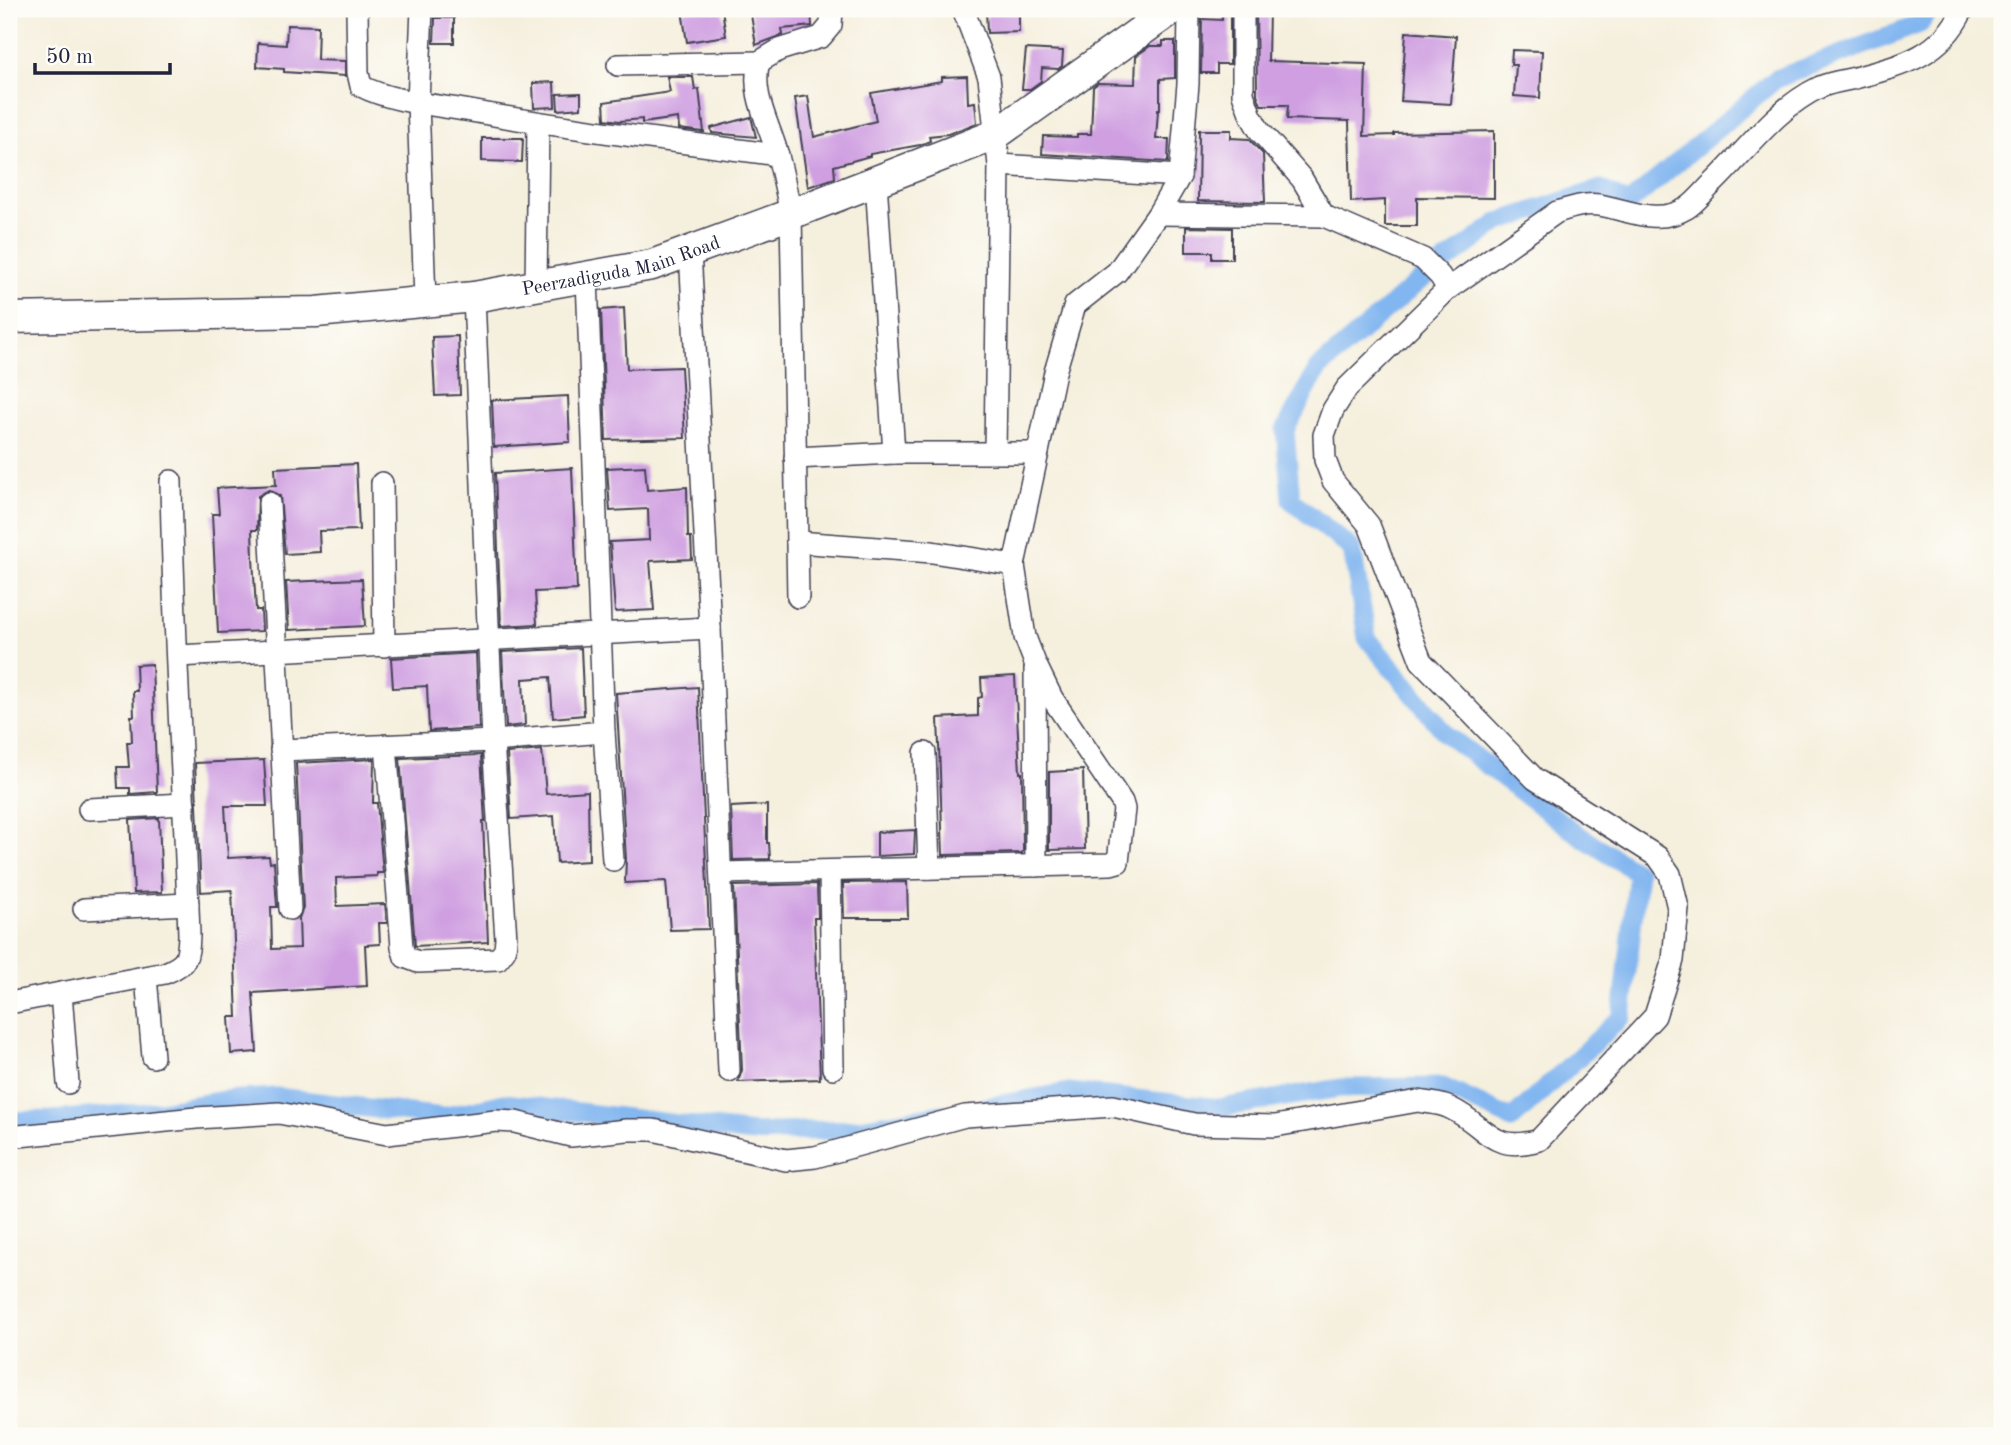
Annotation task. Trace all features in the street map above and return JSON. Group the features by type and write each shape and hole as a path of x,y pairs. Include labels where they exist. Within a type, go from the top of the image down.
{"street":[{"path":"357,9 358,73 361,86 370,91 538,123 778,155"},
{"path":"422,9 418,102 425,300"},
{"path":"618,65 759,62 779,50 821,37 831,25 832,9"},
{"path":"963,9 989,77 999,165 995,453"},
{"name":"Peerzadiguda Main Road","path":"9,318 316,312 474,297 652,265 995,135 1172,9"},
{"path":"721,873 1118,862 1124,809 1052,698 1035,663 1025,637 1014,565 1055,372 1075,305 1090,290 1117,272 1158,214 1180,176 1188,84 1189,9"},
{"path":"1243,9 1243,94 1251,116 1259,130 1302,179 1324,216"},
{"path":"9,1138 195,1118 279,1114 387,1134 496,1121 515,1122 571,1136 653,1130 786,1160 815,1157 965,1116 1113,1106 1194,1124 1275,1126 1418,1101 1441,1104 1454,1110 1494,1139 1506,1144 1520,1146 1539,1140 1655,1016 1672,960 1678,908 1670,874 1658,857 1535,779 1421,661 1369,525 1333,481 1325,460 1324,435 1333,410 1347,388 1444,283 1557,212 1597,204 1635,215 1663,217 1687,208 1724,173 1776,116 1821,86 1914,60 1936,47 1956,23 1963,9"},
{"path":"759,62 755,74 757,90 778,155 791,214 799,597"},
{"path":"536,287 538,123"},
{"path":"999,165 1180,176"},
{"path":"876,181 894,453"},
{"path":"1158,214 1324,216 1423,259 1444,283"},
{"path":"690,251 729,1071"},
{"path":"587,278 604,732 613,860"},
{"path":"386,745 405,957 418,962 498,959 505,950 506,939 493,741 474,297"},
{"path":"795,458 894,453 1038,453"},
{"path":"9,1003 146,977 180,967 188,957 178,656 172,580 171,481"},
{"path":"382,483 384,646"},
{"path":"269,503 290,909"},
{"path":"797,542 932,552 1014,565"},
{"path":"178,656 710,628"},
{"path":"1035,663 1036,866"},
{"path":"281,750 493,741 604,732"},
{"path":"925,753 929,868"},
{"path":"89,809 184,804"},
{"path":"830,871 832,1069"},
{"path":"84,909 188,904"},
{"path":"146,977 153,1057"},
{"path":"61,993 68,1083"}],"building":[{"path":"722,9 726,36 687,42 682,11"},
{"path":"750,9 811,9 812,26 782,29 783,35 756,45"},
{"path":"986,9 1019,9 1019,32 987,33"},
{"path":"1222,9 1230,9 1230,64 1217,64 1217,73 1201,73 1202,19 1222,20"},
{"path":"1256,9 1269,9 1268,61 1366,64 1364,136 1494,131 1494,198 1417,197 1417,226 1385,226 1385,200 1351,202 1349,121 1287,119 1288,105 1261,105 1257,94"},
{"path":"435,18 454,18 454,43 434,43"},
{"path":"287,25 318,26 317,60 345,61 345,76 284,72 284,69 257,67 258,43 286,45"},
{"path":"1406,32 1456,36 1451,104 1401,101"},
{"path":"1163,41 1175,41 1175,78 1160,79 1156,139 1169,139 1168,162 1042,154 1043,136 1077,137 1077,134 1091,134 1093,87 1098,83 1135,84 1136,56 1150,46 1163,46"},
{"path":"1026,49 1063,51 1062,66 1058,69 1042,68 1041,81 1030,89 1022,89"},
{"path":"1512,50 1542,51 1540,98 1514,96 1516,65 1511,65"},
{"path":"967,76 968,103 975,102 977,123 948,134 929,136 930,141 920,145 870,154 834,166 835,178 808,187 795,98 808,96 814,137 876,121 871,93 942,81 942,77"},
{"path":"667,77 693,77 695,90 699,89 704,132 679,129 678,118 642,123 642,119 605,119 604,102 670,92"},
{"path":"554,82 555,107 534,108 533,83"},
{"path":"581,93 581,108 558,110 557,94"},
{"path":"751,117 756,137 712,133 711,128"},
{"path":"1199,130 1231,130 1231,138 1249,139 1263,154 1265,202 1198,201"},
{"path":"482,138 523,138 522,162 482,161"},
{"path":"1186,227 1232,228 1232,259 1212,259 1212,252 1186,252"},
{"path":"624,308 627,369 681,367 685,438 606,440 601,310"},
{"path":"458,336 460,395 435,396 432,337"},
{"path":"568,396 570,442 494,447 492,400"},
{"path":"356,464 359,530 319,531 320,552 285,554 280,496 269,490 258,496 257,530 252,530 256,610 261,610 262,631 218,633 212,514 219,514 217,488 276,485 275,468"},
{"path":"645,466 647,490 687,487 688,537 691,537 692,559 650,561 654,610 615,612 610,542 649,540 648,509 610,511 607,468"},
{"path":"572,468 577,590 535,592 537,624 501,626 495,473"},
{"path":"362,579 365,626 289,630 286,582"},
{"path":"581,648 584,715 553,718 550,677 523,679 525,725 506,727 502,652"},
{"path":"476,653 479,728 429,731 427,686 393,688 391,658"},
{"path":"152,664 157,792 130,794 130,788 118,788 117,767 129,767 127,742 132,742 133,691 137,691 136,665"},
{"path":"1015,676 1022,773 1023,851 943,855 938,718 978,716 978,698 982,697 981,678"},
{"path":"698,687 709,929 670,930 666,881 625,883 626,859 616,693"},
{"path":"542,750 546,794 588,791 589,861 557,863 554,816 511,819 507,753"},
{"path":"481,755 488,942 415,946 400,758"},
{"path":"374,759 373,803 377,803 383,873 377,873 377,876 336,878 337,906 385,904 387,923 379,923 380,944 365,945 367,986 253,993 257,1052 231,1054 229,1017 237,1017 232,890 201,892 195,763 264,760 267,806 225,806 228,858 269,856 270,863 274,862 277,907 271,907 272,949 300,948 299,918 303,908 296,763"},
{"path":"1083,770 1085,849 1049,850 1049,772"},
{"path":"767,805 767,843 770,859 733,860 731,807"},
{"path":"159,818 162,892 134,893 130,820"},
{"path":"915,830 914,854 877,856 877,832"},
{"path":"907,882 908,918 844,918 843,883"},
{"path":"817,884 818,918 814,918 820,1079 738,1082 742,1070 734,886"}],"waterway":[{"path":"985,1107 1069,1092 1220,1108 1340,1088 1443,1087 1512,1119 1622,1017 1638,873 1576,833 1447,735 1367,638 1352,549 1291,500 1285,430 1318,369 1417,283 1499,222 1601,189 1628,204 1776,79 1920,24 1929,9"},
{"path":"9,1121 160,1111 223,1100 277,1097 443,1117 504,1103 753,1133 854,1129 942,1114"}]}
